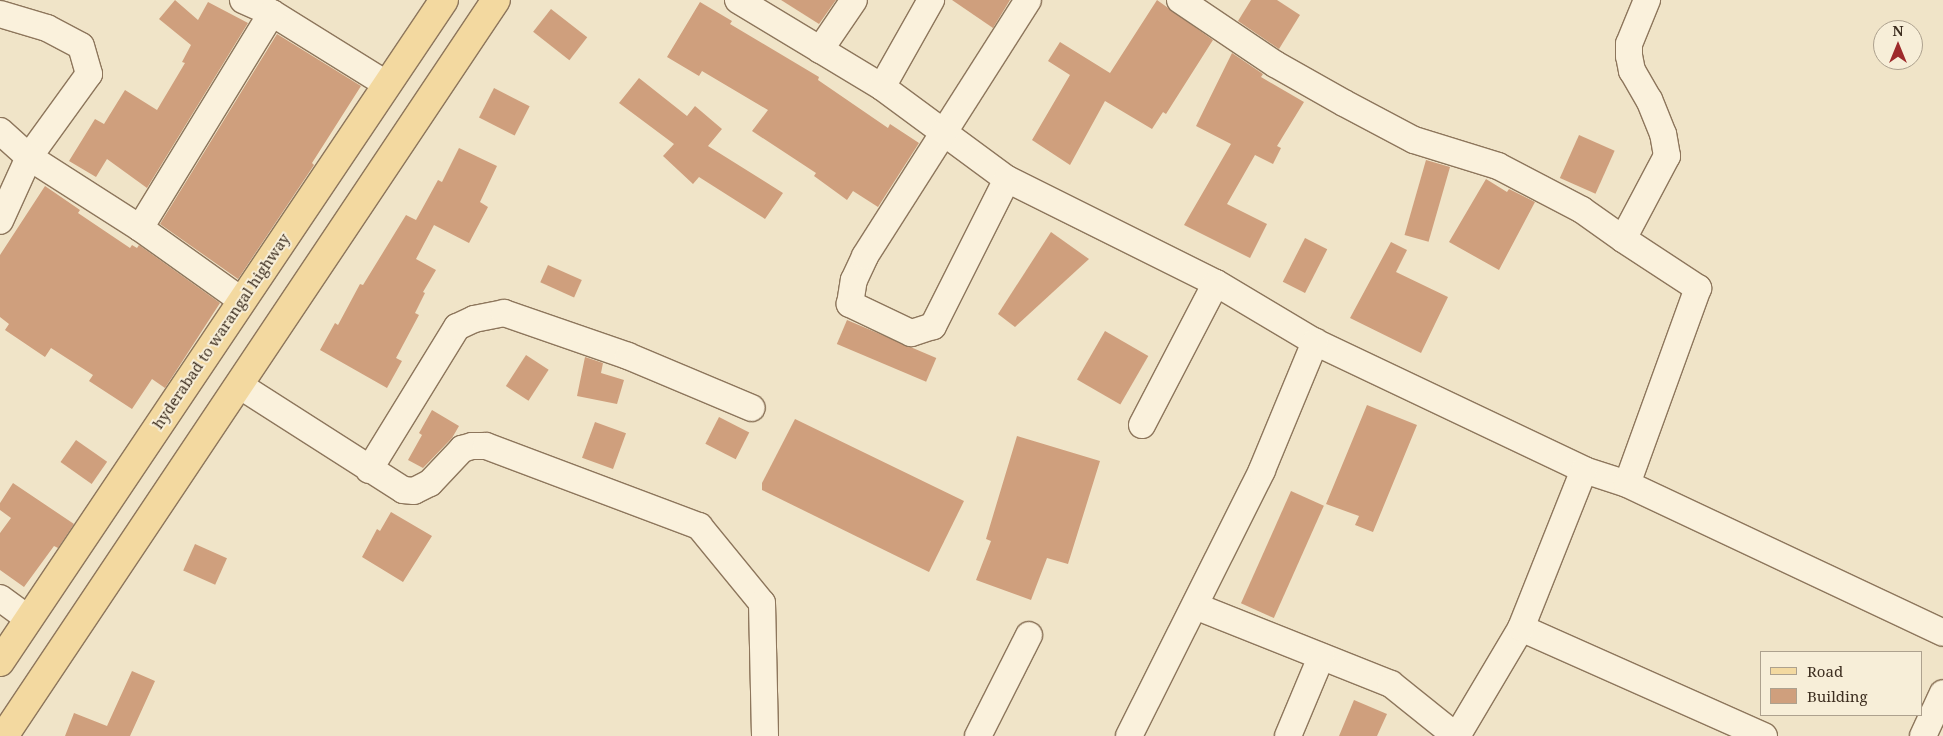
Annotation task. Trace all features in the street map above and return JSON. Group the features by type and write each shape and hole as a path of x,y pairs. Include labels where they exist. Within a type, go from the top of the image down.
{"main road":[{"name":"hyderabad to warangal highway","path":"0,662 444,0"},
{"path":"4,736 496,0"}],"street":[{"path":"738,0 882,87 1007,179 1216,283 1315,342 1584,470 1627,484 1943,634"},
{"path":"820,50 854,0"},
{"path":"882,87 931,0"},
{"path":"1007,179 933,326 911,333 850,304 854,280 865,256 942,132 1028,0"},
{"path":"1180,0 1275,64 1414,140 1498,166 1530,181 1582,210 1698,288 1627,484"},
{"path":"1623,239 1667,156 1663,134 1649,100 1632,71 1629,56 1629,44 1647,0"},
{"path":"140,228 260,5 386,84"},
{"path":"0,14 48,28 81,46 88,74 29,157 0,221"},
{"path":"0,131 29,157 140,228 241,300"},
{"path":"1142,425 1216,283"},
{"path":"369,470 457,327 474,319 504,313 628,356 752,408"},
{"path":"1129,736 1262,470 1315,342"},
{"path":"239,385 369,470 404,490 414,491 430,483 462,450 472,446 486,446 699,526 762,603 765,736"},
{"path":"1195,606 1392,684 1456,736 1521,628 1584,470"},
{"path":"0,598 29,619"},
{"path":"1521,628 1764,736"},
{"path":"978,736 1029,635"},
{"path":"1288,736 1320,656"},
{"path":"1923,736 1943,693"}],"building":[{"path":"175,0 198,20 208,2 248,23 147,188 107,159 96,177 69,161 95,119 104,124 125,90 157,110 185,63 182,62 191,45 159,19"},
{"path":"781,0 836,0 819,24"},
{"path":"952,0 1010,0 993,28"},
{"path":"1157,0 1213,40 1166,114 1163,112 1152,129 1105,101 1070,165 1032,140 1070,75 1048,61 1060,42 1110,73"},
{"path":"1251,0 1277,0 1300,15 1279,49 1238,21"},
{"path":"700,2 732,21 730,24 819,77 818,80 888,128 890,124 919,143 878,207 853,191 847,200 814,176 816,173 752,131 768,110 702,71 699,76 667,57"},
{"path":"551,9 587,37 569,60 533,32"},
{"path":"277,34 361,86 312,163 314,165 238,279 160,224"},
{"path":"1232,53 1263,74 1261,77 1304,102 1277,146 1281,148 1273,164 1255,155 1227,204 1267,224 1250,258 1184,225 1231,144 1196,126"},
{"path":"639,78 687,116 695,106 722,129 708,146 783,193 765,219 699,177 693,184 663,156 674,144 619,103"},
{"path":"494,88 530,106 515,136 479,117"},
{"path":"1579,135 1615,151 1596,194 1560,178"},
{"path":"459,148 497,166 480,202 488,207 469,243 434,225 416,259 436,270 423,292 425,293 415,313 419,315 396,358 402,361 387,388 320,350 335,323 338,325 360,284 363,285 406,215 416,220 438,180 442,182"},
{"path":"1426,160 1450,167 1429,242 1405,235"},
{"path":"1486,179 1507,192 1509,189 1535,202 1499,270 1449,242"},
{"path":"45,186 80,210 78,213 130,248 132,245 137,248 139,245 220,303 165,388 152,379 132,409 89,381 93,375 51,348 45,357 5,330 9,324 0,317 0,255"},
{"path":"1051,232 1089,259 1015,327 998,314"},
{"path":"1305,238 1327,249 1305,293 1283,282"},
{"path":"1391,242 1407,250 1396,272 1448,297 1421,353 1350,318"},
{"path":"548,265 582,280 574,297 540,282"},
{"path":"847,320 936,358 926,382 837,344"},
{"path":"1105,331 1148,356 1120,404 1077,379"},
{"path":"526,355 549,370 528,401 506,386"},
{"path":"585,357 603,363 601,373 624,380 617,404 577,396"},
{"path":"1367,405 1417,425 1373,532 1355,525 1359,516 1326,504"},
{"path":"432,410 459,426 452,438 423,468 408,460 422,435 419,433"},
{"path":"719,417 749,432 736,459 705,444"},
{"path":"795,419 964,501 929,572 762,490 762,483"},
{"path":"595,422 626,433 613,469 582,458"},
{"path":"1017,436 1100,461 1068,564 1047,558 1031,600 976,580 991,541 986,539"},
{"path":"76,440 107,462 92,484 61,462"},
{"path":"13,483 74,524 58,548 54,546 24,587 0,570 0,533 11,518 0,510 0,503"},
{"path":"1291,491 1324,506 1274,618 1241,603"},
{"path":"391,512 432,536 403,582 362,557 377,529 380,531"},
{"path":"195,544 227,558 215,585 183,570"},
{"path":"132,671 155,681 130,736 65,736 74,713 107,726"},
{"path":"1354,700 1387,714 1377,736 1339,736"}]}
